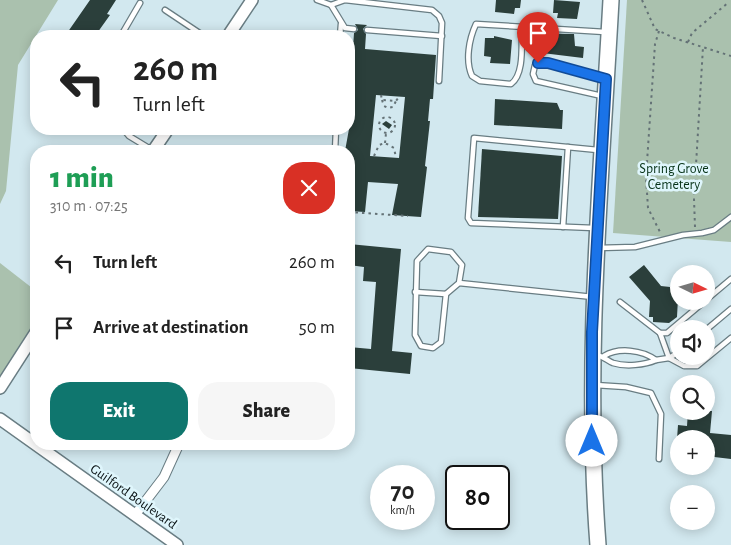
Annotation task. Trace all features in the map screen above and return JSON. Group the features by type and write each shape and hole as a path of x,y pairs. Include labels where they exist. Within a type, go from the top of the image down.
{"highway":[{"path":"598,545 592,441 592,384 598,356 594,297 611,0"}],"street":[{"path":"232,30 252,0"},
{"path":"0,388 30,341"},
{"name":"Guilford Boulevard","path":"0,419 30,440"},
{"name":"Guilford Boulevard","path":"44,450 178,545"},
{"path":"135,515 164,477 176,450"}],"lane":[{"path":"317,0 331,5 345,0 432,10 439,16 442,23 439,82"},
{"path":"124,30 140,3"},
{"path":"331,5 344,28 354,29"},
{"path":"165,10 195,30"},
{"path":"340,30 341,24"},
{"path":"522,27 520,65 516,81 512,84 480,81 472,76 468,68 472,34 476,24 522,27 609,33"},
{"path":"367,30 442,36"},
{"path":"605,97 536,81 533,74 535,65 538,63 548,63 606,79"},
{"path":"128,135 144,145"},
{"path":"598,228 471,223 468,218 474,138 602,150"},
{"path":"563,227 568,147"},
{"path":"597,248 635,247 714,230 731,217"},
{"path":"415,292 446,294 459,284 462,266 451,252 428,249 417,261 415,292 414,335 422,346 433,348 441,342 446,294"},
{"path":"715,293 731,279"},
{"path":"459,284 594,297"},
{"path":"620,302 660,333 668,334 696,310"},
{"path":"715,322 731,309"},
{"path":"660,333 669,358"},
{"path":"598,356 614,363 646,365 656,360 669,358 684,366 697,366 731,338"},
{"path":"598,356 614,350 646,353 656,360"},
{"path":"592,384 626,387 651,393 661,414 658,459"}],"path":[{"path":"642,0 655,29 731,56"},
{"path":"688,42 692,33 729,2"},
{"path":"659,31 655,44 646,177 648,208 665,241"},
{"path":"696,234 694,199 704,47"},
{"path":"381,95 384,106 388,108"},
{"path":"388,108 393,107 399,97"},
{"path":"382,100 396,100"},
{"path":"388,108 388,116"},
{"path":"386,133 381,130 379,124 380,120 388,116"},
{"path":"388,116 392,118 395,125"},
{"path":"379,124 384,124"},
{"path":"386,133 391,132 395,125"},
{"path":"386,133 386,142"},
{"path":"374,156 378,145 386,142"},
{"path":"386,142 394,148 396,158"},
{"path":"355,212 408,216"}],"green space":[{"path":"0,0 58,0 40,30 30,30 30,46 18,65 6,191 0,204"},
{"name":"Spring Grove Cemetery","path":"627,0 731,0 731,242 613,233"},
{"path":"0,263 30,286 30,337 0,383"}],"building":[{"path":"90,0 116,0 107,14 110,15 99,30 69,30"},
{"path":"496,0 521,0 520,8 515,8 514,14 495,12"},
{"path":"554,0 580,2 577,19 557,18 558,13 553,13"},
{"path":"355,24 367,25 363,29 366,34 365,49 436,55 433,99 430,99 428,121 430,121 425,166 427,167 421,217 392,215 398,184 368,182 365,212 355,211 355,145 346,145 348,135 355,135 355,32 358,30","holes":["376,95 405,97 399,158 370,156"]},
{"path":"527,33 574,34 575,46 584,47 583,58 526,51"},
{"path":"494,36 512,40 510,64 490,63 491,57 484,56 485,38 494,38"},
{"path":"495,99 557,103 560,110 563,110 562,129 494,125"},
{"path":"386,121 392,125 389,129 382,124"},
{"path":"482,149 562,156 558,219 478,217"},
{"path":"355,245 401,249 392,351 412,353 410,374 355,369 355,348 371,349 376,282 363,281 364,267 355,266"},
{"path":"644,265 661,286 670,287 670,310 677,310 677,317 670,320 669,323 653,322 653,317 649,317 650,301 629,277"},
{"path":"687,420 711,420 710,430 678,430 678,425 687,426"},
{"path":"715,433 731,435 731,459 715,457"}],"route":[{"path":"538,63 548,63 606,79 592,332 592,441"}]}
